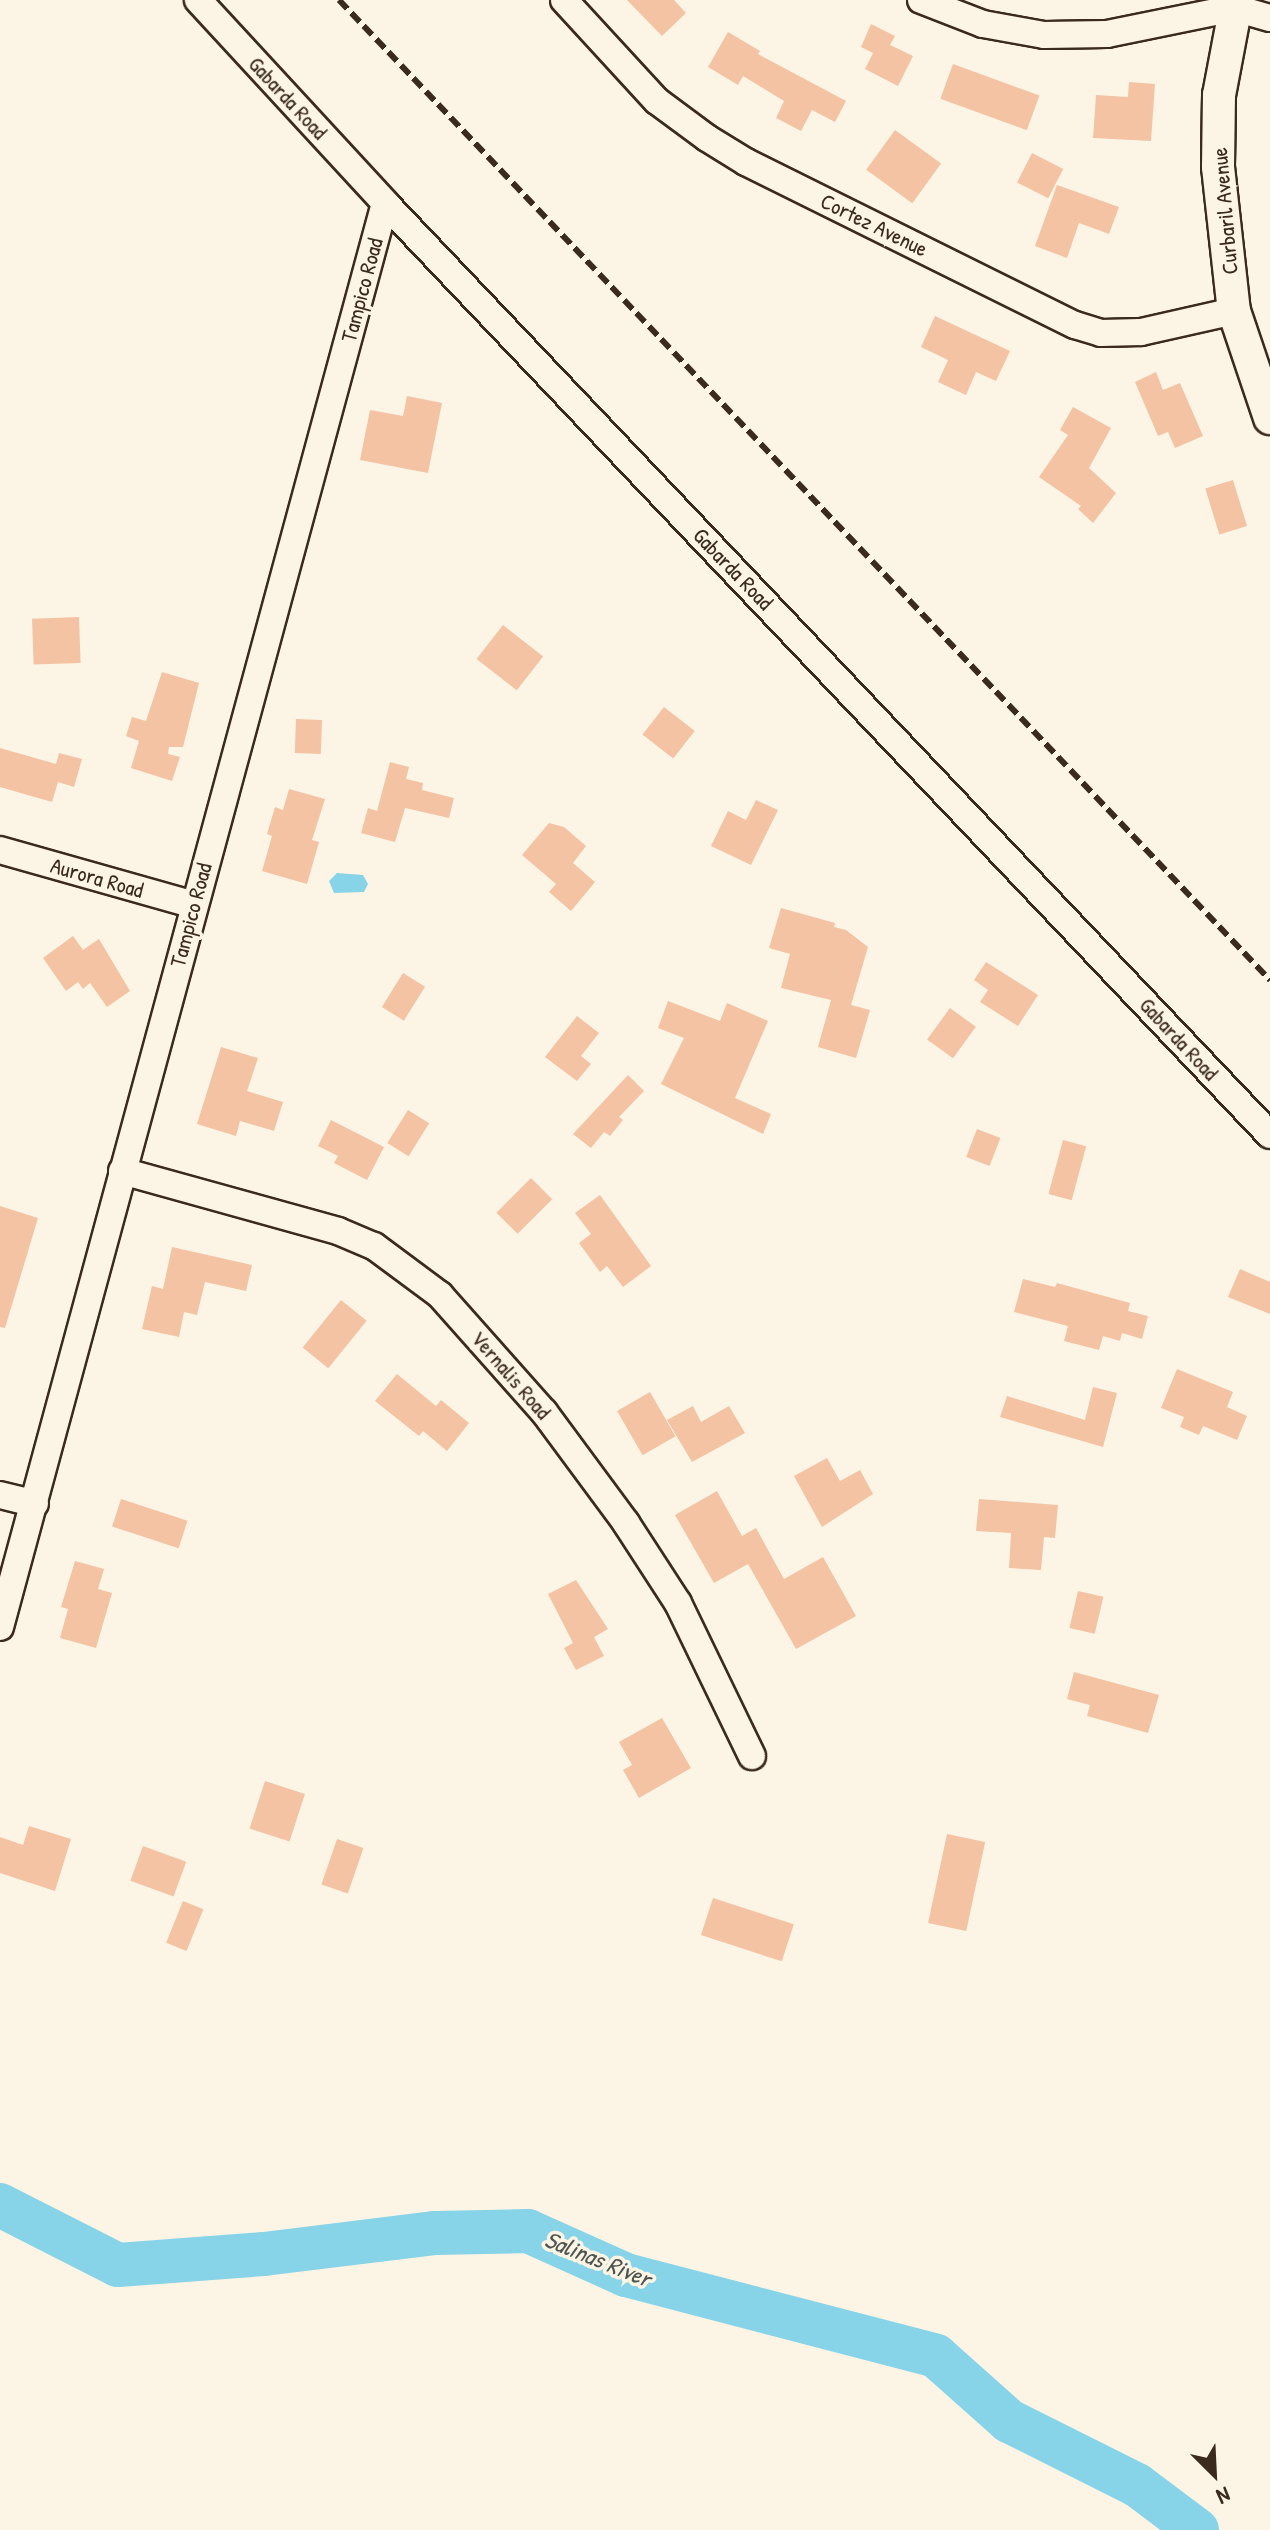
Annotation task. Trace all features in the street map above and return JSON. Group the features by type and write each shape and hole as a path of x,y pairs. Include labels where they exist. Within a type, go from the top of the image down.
{"street":[{"name":"Gabarda Road","path":"198,0 385,203 1270,1135"},
{"name":"Cortez Avenue","path":"564,0 657,101 707,138 746,162 1075,325 1101,333 1141,332 1234,311"},
{"path":"921,0 983,24 1044,35 1107,34 1236,4 1270,18"},
{"name":"Curbaril Avenue","path":"1236,4 1219,95 1218,167 1234,311 1270,418"},
{"name":"Tampico Road","path":"0,1627 385,203"},
{"name":"Aurora Road","path":"0,850 194,905"},
{"name":"Vernalis Road","path":"122,1171 338,1231 374,1246 440,1295 544,1412 626,1523 678,1603 752,1756"},
{"path":"0,1495 35,1504"}],"water":[{"path":"337,873 363,875 368,884 364,892 334,893 329,881"}],"building":[{"path":"627,0 674,0 686,13 662,36"},
{"path":"871,24 895,36 890,45 913,56 898,86 865,69 873,53 861,47"},
{"path":"728,32 760,51 758,54 846,101 835,122 812,110 801,131 776,118 784,101 743,76 738,85 708,67"},
{"path":"953,64 1039,95 1027,130 940,99"},
{"path":"1129,82 1155,84 1151,141 1093,138 1096,95 1128,97"},
{"path":"895,130 941,164 912,203 866,170"},
{"path":"1032,153 1063,169 1048,198 1017,182"},
{"path":"1057,185 1119,207 1109,234 1079,223 1067,258 1035,246"},
{"path":"935,316 1010,351 996,381 976,372 966,395 938,382 948,360 921,347"},
{"path":"1156,372 1163,390 1180,383 1203,436 1175,448 1168,432 1158,436 1135,382"},
{"path":"407,396 442,403 428,473 360,460 370,410 403,416"},
{"path":"1073,407 1111,428 1089,468 1116,493 1093,523 1078,509 1081,506 1039,477 1068,435 1060,430"},
{"path":"1233,480 1247,526 1219,534 1205,488"},
{"path":"79,617 81,663 34,665 32,619"},
{"path":"503,625 543,656 517,690 477,659"},
{"path":"162,672 199,683 183,747 169,747 168,754 180,757 172,781 131,768 139,741 126,736 132,717 146,721"},
{"path":"664,707 695,731 673,759 642,735"},
{"path":"296,719 322,720 321,754 295,753"},
{"path":"0,748 56,764 59,753 82,759 74,787 58,782 52,802 0,787"},
{"path":"390,762 409,767 406,779 423,783 422,790 454,798 449,818 405,808 395,842 361,833 368,808 377,811"},
{"path":"289,789 325,799 312,840 319,842 307,884 262,871 272,836 267,834 275,807 283,810"},
{"path":"756,800 778,810 751,865 711,846 728,811 746,820"},
{"path":"549,823 564,827 586,846 573,863 595,882 571,911 549,892 556,884 522,855"},
{"path":"781,908 835,923 834,927 846,930 868,947 851,1005 870,1010 856,1058 818,1047 831,1000 781,988 790,954 769,948"},
{"path":"73,936 83,950 99,939 130,991 107,1007 90,983 83,989 78,982 66,991 43,958"},
{"path":"986,962 1038,995 1018,1026 980,1002 988,990 974,980"},
{"path":"403,973 425,987 404,1021 382,1007"},
{"path":"668,1001 720,1021 727,1003 768,1021 735,1098 771,1114 763,1134 661,1084 684,1038 658,1028"},
{"path":"950,1008 976,1027 953,1058 927,1040"},
{"path":"577,1016 599,1033 581,1056 591,1064 577,1081 545,1057"},
{"path":"221,1047 258,1058 247,1091 283,1102 274,1131 240,1121 236,1136 197,1124"},
{"path":"628,1075 644,1091 619,1117 623,1120 610,1136 604,1132 591,1148 573,1134"},
{"path":"408,1110 429,1123 409,1156 387,1143"},
{"path":"331,1120 384,1147 367,1180 334,1163 338,1156 318,1146"},
{"path":"977,1129 1000,1138 990,1166 966,1157"},
{"path":"1063,1140 1086,1146 1072,1200 1049,1194"},
{"path":"531,1178 552,1199 518,1234 496,1213"},
{"path":"600,1195 651,1266 623,1287 607,1266 600,1272 579,1243 591,1234 575,1213"},
{"path":"0,1206 38,1218 5,1328 0,1327"},
{"path":"172,1247 252,1265 246,1291 205,1282 197,1315 184,1312 179,1337 142,1329 152,1286 163,1289"},
{"path":"1240,1269 1270,1282 1270,1314 1228,1297"},
{"path":"1023,1279 1055,1287 1057,1283 1130,1303 1128,1311 1148,1316 1142,1339 1122,1333 1120,1341 1103,1336 1099,1350 1064,1341 1068,1326 1014,1312"},
{"path":"341,1300 367,1321 328,1368 303,1347"},
{"path":"1177,1369 1233,1392 1227,1407 1247,1416 1237,1440 1203,1426 1199,1435 1180,1427 1184,1417 1161,1408"},
{"path":"397,1374 436,1406 441,1400 469,1423 447,1451 423,1431 419,1436 375,1401"},
{"path":"1093,1387 1117,1393 1103,1447 1000,1417 1007,1396 1085,1420"},
{"path":"650,1392 676,1436 643,1455 617,1411"},
{"path":"693,1406 701,1422 729,1406 745,1433 692,1462 667,1420"},
{"path":"827,1458 840,1481 860,1470 873,1494 822,1527 794,1476"},
{"path":"717,1491 742,1536 756,1528 784,1579 823,1557 856,1616 796,1649 748,1564 714,1583 675,1515"},
{"path":"121,1499 188,1521 179,1548 112,1527"},
{"path":"979,1499 1058,1505 1055,1538 1044,1537 1041,1570 1009,1568 1011,1533 976,1531"},
{"path":"75,1561 104,1569 98,1589 112,1593 96,1648 60,1638 68,1609 61,1607"},
{"path":"576,1580 608,1629 594,1637 604,1656 576,1670 564,1648 573,1643 548,1594"},
{"path":"1078,1591 1103,1597 1095,1634 1069,1628"},
{"path":"1074,1672 1159,1695 1148,1733 1087,1716 1090,1705 1067,1699"},
{"path":"662,1718 691,1768 639,1798 623,1770 632,1765 619,1742"},
{"path":"265,1781 305,1794 289,1842 250,1829"},
{"path":"29,1826 71,1839 55,1891 0,1873 0,1837 23,1845"},
{"path":"947,1834 985,1842 966,1931 928,1923"},
{"path":"337,1839 363,1848 348,1894 321,1884"},
{"path":"143,1846 186,1862 174,1897 130,1881"},
{"path":"713,1898 794,1924 782,1961 701,1935"},
{"path":"183,1901 203,1909 187,1951 166,1943"}],"waterway":[{"name":"Salinas River","path":"0,2205 118,2265 264,2254 436,2233 528,2231 626,2275 936,2356 1009,2421 1137,2485 1197,2530"}],"railway":[{"path":"339,0 1270,980"}]}
